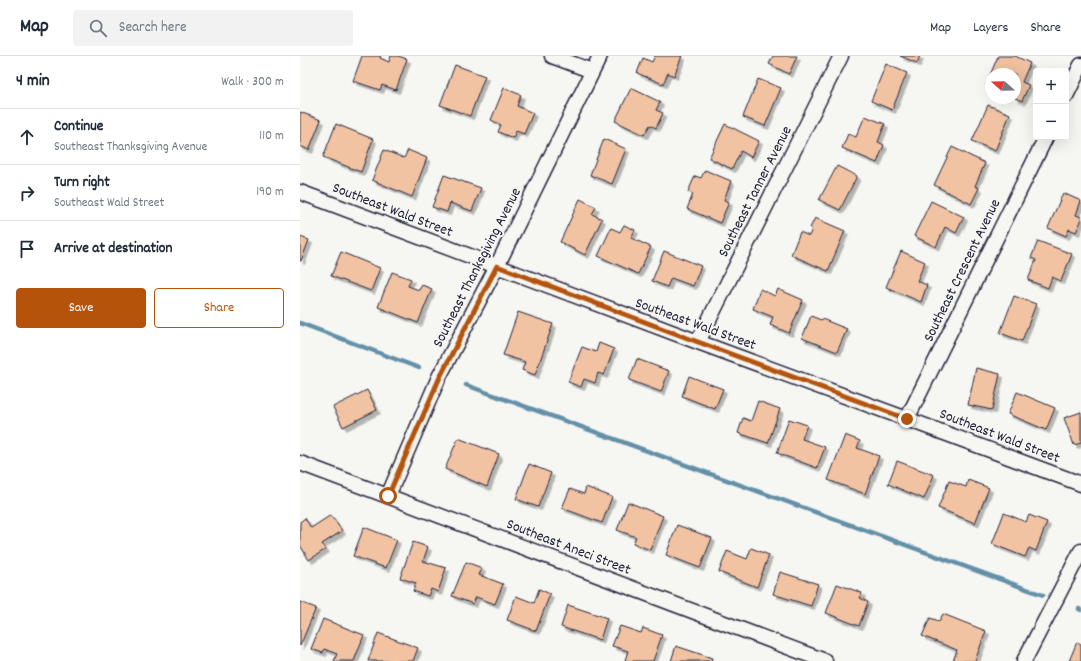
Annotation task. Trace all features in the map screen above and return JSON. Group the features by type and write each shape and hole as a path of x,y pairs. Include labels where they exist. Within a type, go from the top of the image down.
{"street":[{"path":"552,56 592,71"},
{"name":"Southeast Thanksgiving Avenue","path":"388,496 440,377 497,266 600,56"},
{"name":"Southeast Tanner Avenue","path":"698,342 841,56"},
{"path":"1069,90 1081,65"},
{"name":"Southeast Crescent Avenue","path":"907,419 1045,140"},
{"name":"Southeast Wald Street","path":"300,192 1081,484"},
{"name":"Southeast Aneci Street","path":"300,463 825,661"},
{"path":"1024,661 1081,550"}],"building":[{"path":"362,56 381,56 380,58 389,62 391,56 398,56 407,59 396,90 382,85 380,90 353,81"},
{"path":"655,56 682,56 674,76 668,73 663,84 637,73 643,58 652,62"},
{"path":"773,56 797,56 789,74 769,64"},
{"path":"900,56 920,56 917,63"},
{"path":"998,56 1015,56 1030,63 1022,82 1029,85 1022,101 1021,68 993,68"},
{"path":"886,64 907,73 892,110 871,101"},
{"path":"455,65 485,76 470,116 440,105"},
{"path":"758,79 781,88 765,126 743,117"},
{"path":"504,88 521,95 517,106 533,113 524,134 516,131 513,138 498,132 501,125 491,120"},
{"path":"631,88 660,102 656,110 663,113 656,128 650,125 644,135 615,121"},
{"path":"988,105 1010,114 995,151 972,141"},
{"path":"300,112 321,120 309,150 300,146"},
{"path":"865,116 885,124 878,142 884,145 877,163 842,148 848,134 856,137"},
{"path":"336,124 373,139 361,172 323,157"},
{"path":"725,124 759,141 751,157 741,151 732,169 709,158"},
{"path":"604,139 626,149 612,184 590,175"},
{"path":"952,147 985,163 975,186 979,188 971,204 934,185"},
{"path":"384,150 404,158 408,150 427,158 412,197 372,180"},
{"path":"837,166 857,176 840,210 819,200"},
{"path":"705,170 731,181 724,200 729,202 720,223 687,209 693,194 688,192 695,176 701,178"},
{"path":"444,175 481,188 472,211 450,203 447,212 432,207"},
{"path":"1063,193 1081,201 1076,215 1081,217 1081,221 1076,232 1069,229 1066,236 1048,228"},
{"path":"580,199 596,207 592,214 602,219 585,255 560,242"},
{"path":"931,201 964,217 956,233 945,227 936,247 914,236"},
{"path":"815,218 845,231 828,271 791,255 800,232 809,236 812,229 810,228"},
{"path":"624,225 635,230 631,238 651,247 638,274 598,256 611,228 620,232"},
{"path":"300,237 309,240 301,261 300,261"},
{"path":"1038,241 1072,254 1061,281 1052,277 1048,288 1028,280 1036,260 1031,258"},
{"path":"664,251 701,266 693,286 671,278 667,287 652,281"},
{"path":"901,251 925,262 917,281 927,285 921,302 886,287"},
{"path":"341,252 380,268 371,291 331,276"},
{"path":"392,272 411,279 408,286 419,290 422,285 432,289 418,323 378,307"},
{"path":"760,289 775,296 778,289 803,300 789,333 770,325 773,317 753,309"},
{"path":"1014,296 1036,304 1022,341 1000,333"},
{"path":"518,312 553,324 535,375 522,370 525,362 503,355"},
{"path":"811,316 847,329 837,352 802,338"},
{"path":"599,343 614,349 604,375 598,373 595,383 584,379 581,387 568,382 582,347 596,352"},
{"path":"637,359 669,371 661,392 629,380"},
{"path":"976,368 1000,374 992,410 968,405"},
{"path":"689,376 723,389 715,409 682,396"},
{"path":"367,390 377,410 343,427 333,407"},
{"path":"1017,392 1055,408 1046,430 1008,414"},
{"path":"758,401 780,409 768,443 738,433 743,418 751,421"},
{"path":"1081,412 1081,443 1074,445 1064,418"},
{"path":"789,419 807,425 802,439 825,447 817,468 777,453"},
{"path":"845,435 860,441 857,448 879,456 865,494 828,480"},
{"path":"458,438 499,454 487,487 445,469"},
{"path":"897,461 934,475 924,499 888,484"},
{"path":"529,464 551,473 538,507 516,499"},
{"path":"968,480 989,488 975,523 938,508 949,481 966,487"},
{"path":"586,487 612,497 602,523 562,508 570,489 584,494"},
{"path":"628,502 663,516 650,550 633,543 636,537 617,530"},
{"path":"1004,513 1026,522 1029,515 1047,522 1036,551 1029,548 1025,557 992,544"},
{"path":"331,515 342,531 322,544 326,549 309,560 300,545 300,522 305,518 311,528"},
{"path":"677,525 712,538 700,568 666,555"},
{"path":"364,527 397,540 386,568 353,556"},
{"path":"413,542 428,547 423,561 446,568 438,592 431,589 428,596 413,591 416,583 400,578"},
{"path":"751,548 769,555 757,587 719,572 727,551 747,559"},
{"path":"466,562 482,568 479,575 503,584 495,604 476,597 473,604 452,596"},
{"path":"780,572 818,584 811,606 773,594"},
{"path":"837,584 862,593 860,598 868,602 859,626 826,613"},
{"path":"539,589 550,594 536,631 507,620 516,596 534,603"},
{"path":"300,602 316,608 300,646"},
{"path":"568,605 607,618 600,640 561,627"},
{"path":"943,614 986,631 975,661 953,661 957,650 922,636 930,618 939,621"},
{"path":"323,619 364,635 354,661 334,661 337,654 324,649 323,653 311,649"},
{"path":"620,626 641,633 643,628 662,635 653,661 625,660 628,651 612,646"},
{"path":"378,633 418,648 413,661 368,661"},
{"path":"1077,642 1081,644 1081,661 1069,661"},
{"path":"676,646 712,658 711,661 671,661"}],"waterway":[{"path":"300,323 419,368"},
{"path":"466,385 1043,595"}],"route":[{"path":"388,496 440,377 497,266 907,419"}]}
